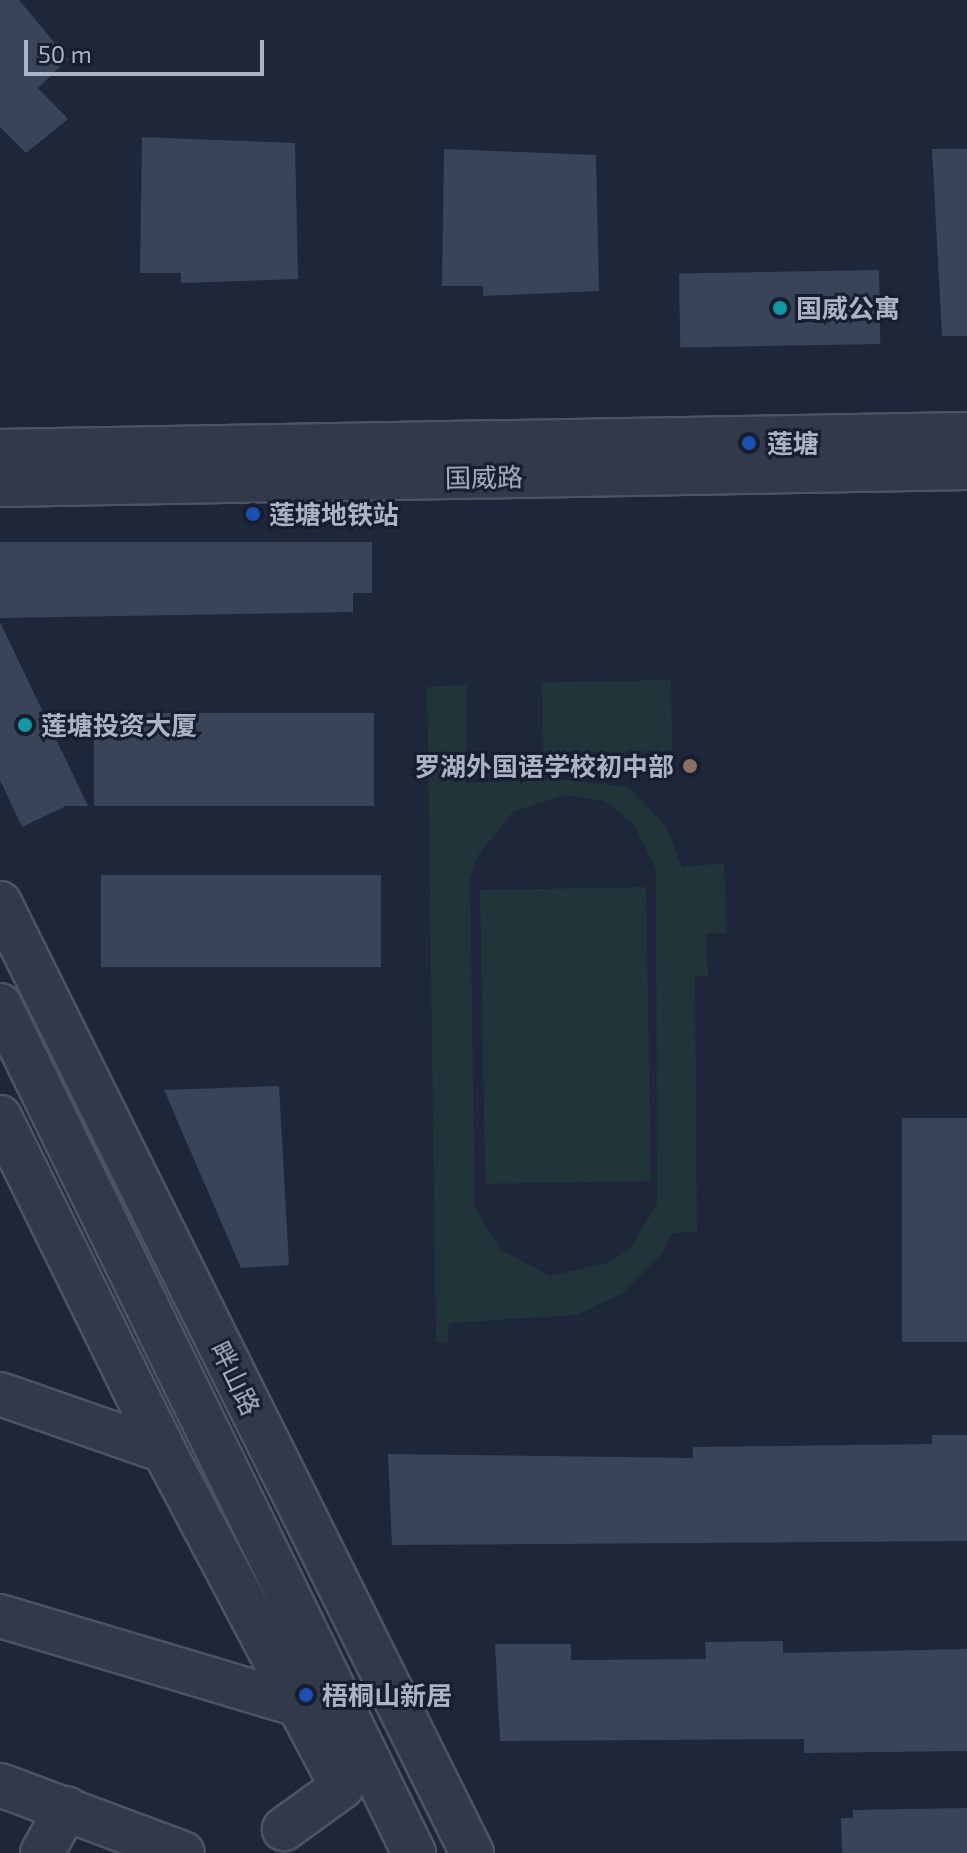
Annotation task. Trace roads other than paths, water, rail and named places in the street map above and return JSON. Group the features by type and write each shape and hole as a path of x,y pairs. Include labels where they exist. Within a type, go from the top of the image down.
{"street":[{"name":"国威路","path":"0,451 967,434"},
{"name":"国威路","path":"0,485 967,468"},
{"name":"畔山路","path":"0,903 472,1853"},
{"name":"畔山路","path":"0,1005 414,1853"},
{"path":"0,1117 164,1451 342,1787 284,1829"},
{"path":"0,1394 164,1451"},
{"path":"0,1616 299,1705"},
{"path":"0,1785 183,1853"},
{"path":"42,1853 67,1808"}],"place":[{"name":"国威公寓","path":"780,308"},
{"name":"莲塘","path":"749,443"},
{"name":"莲塘地铁站","path":"253,514"},
{"name":"莲塘投资大厦","path":"25,725"},
{"name":"罗湖外国语学校初中部","path":"690,766"},
{"name":"梧桐山新居","path":"306,1695"}]}
